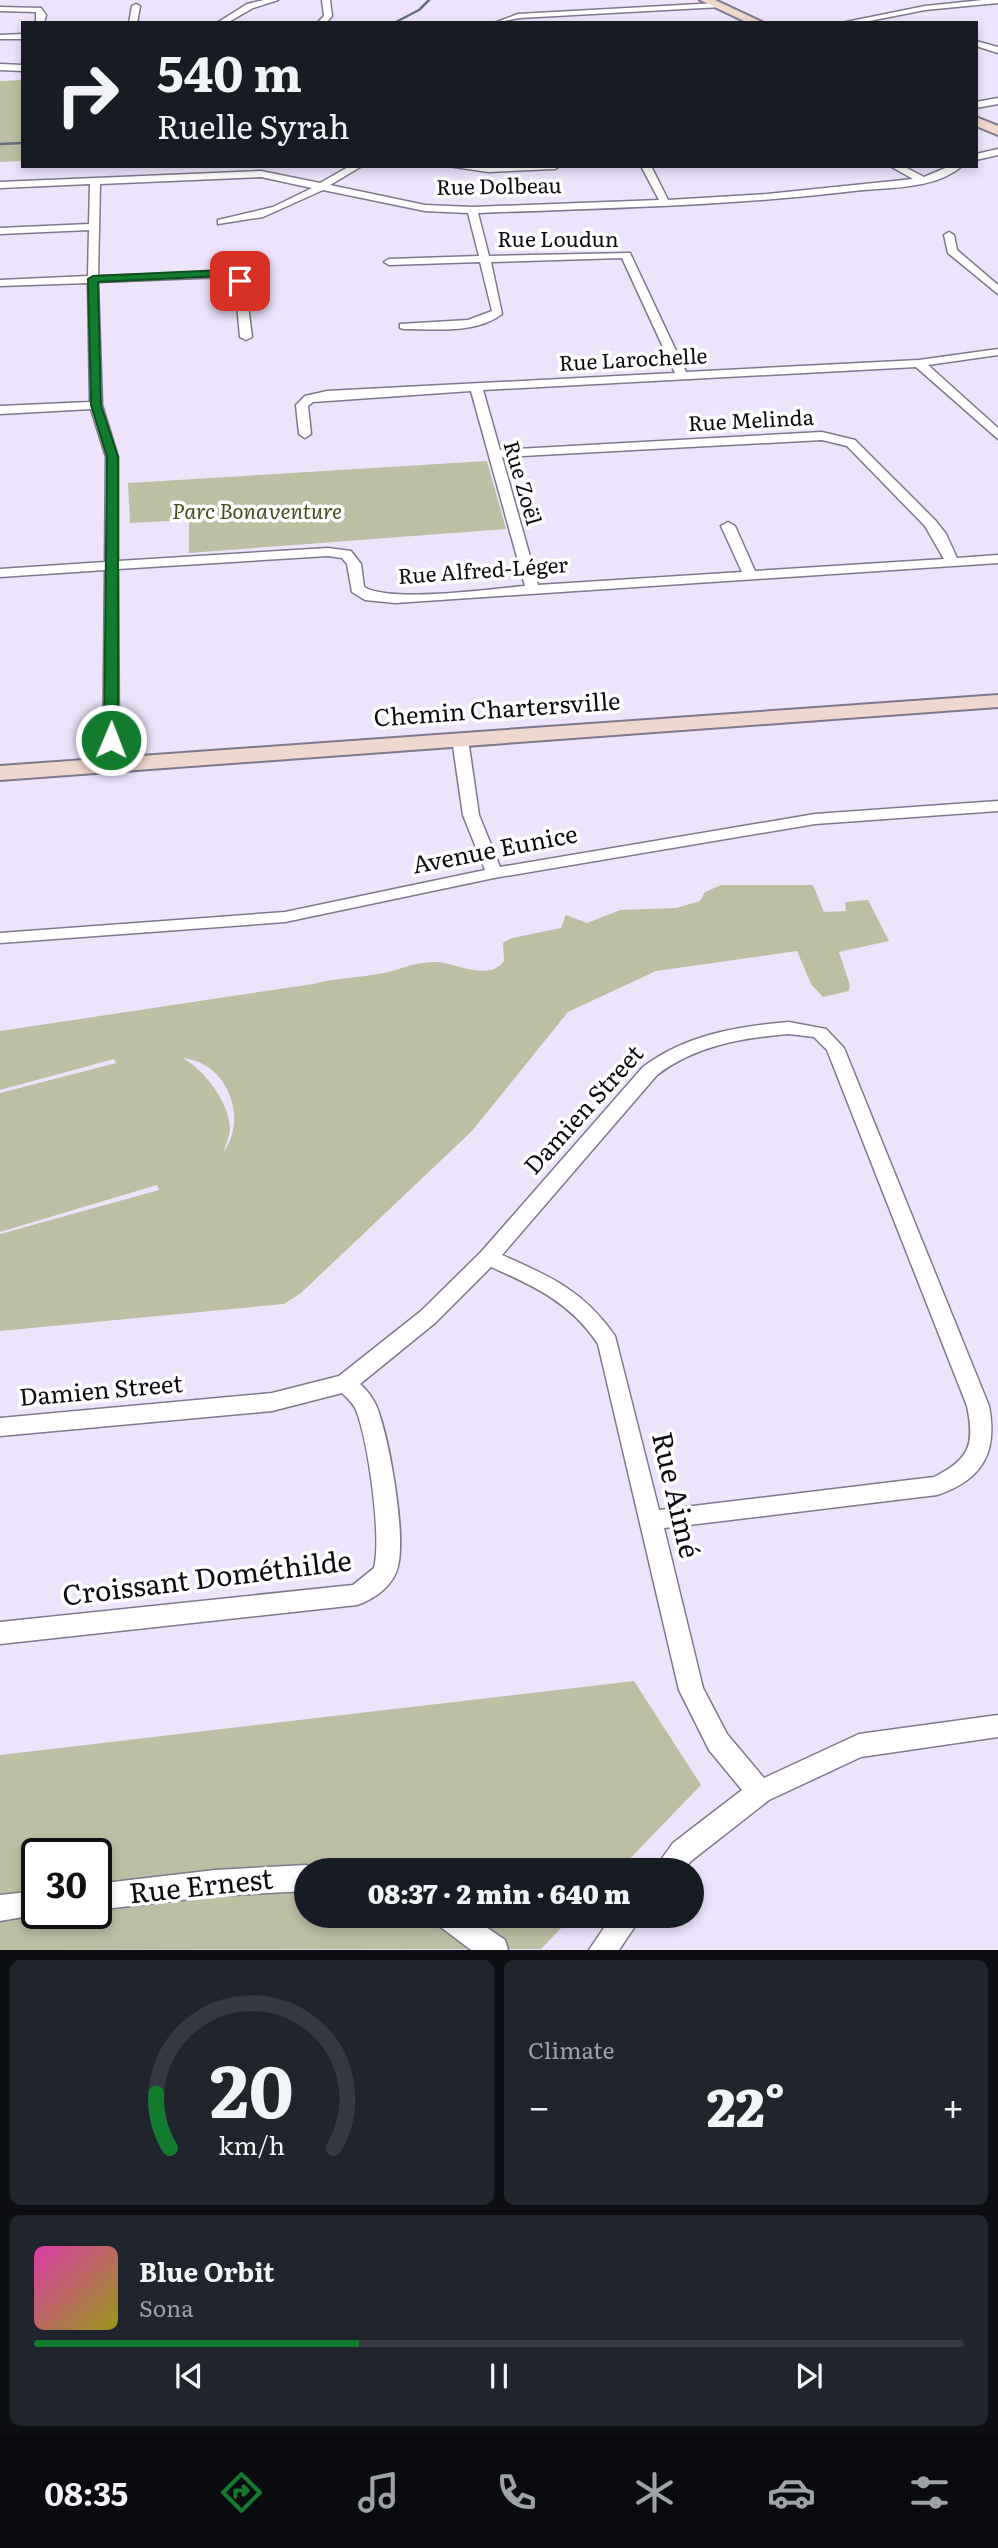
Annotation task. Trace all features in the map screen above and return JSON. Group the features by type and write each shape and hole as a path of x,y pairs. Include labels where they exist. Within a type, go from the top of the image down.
{"street":[{"path":"224,21 250,6 274,0"},
{"path":"323,21 328,16 326,0"},
{"path":"504,21 557,10 636,11 712,3 753,21"},
{"path":"855,21 894,13 995,3"},
{"path":"133,21 136,6"},
{"path":"0,9 38,10 42,15 40,21"},
{"path":"636,11 644,21"},
{"path":"894,13 912,21"},
{"path":"0,37 21,36"},
{"path":"978,44 998,50"},
{"path":"0,67 21,68"},
{"path":"978,105 998,101"},
{"path":"978,122 998,131"},
{"path":"978,157 998,152"},
{"path":"222,222 246,219 281,209 354,168"},
{"path":"476,168 510,168"},
{"path":"647,168 664,201"},
{"path":"899,168 921,179"},
{"name":"Rue Dolbeau","path":"0,185 261,174 425,208 472,210 794,196 921,179 951,168"},
{"path":"95,181 93,279 96,405 112,457 111,764"},
{"path":"404,326 477,322 496,315 498,308 472,210"},
{"path":"0,231 96,227"},
{"path":"949,235 952,251 998,291"},
{"name":"Rue Loudun","path":"485,259 626,255 682,376"},
{"path":"389,262 485,259"},
{"path":"0,283 216,273 233,275 240,281 246,337"},
{"name":"Rue Larochelle","path":"304,434 302,405 309,399 327,395 919,363 998,352"},
{"path":"919,363 998,435"},
{"name":"Rue Zoël","path":"475,387 532,588"},
{"path":"0,410 96,405"},
{"name":"Rue Melinda","path":"494,454 822,436 838,438 855,447 930,523 939,534 952,562"},
{"path":"728,526 750,575"},
{"name":"Rue Alfred-Léger","path":"0,573 328,552 346,554 354,564 358,589 370,597 395,599 998,559"},
{"name":"Chemin Chartersville","path":"0,773 998,701"},
{"path":"460,739 471,815 494,873"},
{"name":"Avenue Eunice","path":"0,938 285,917 494,873 815,819 998,806"},
{"name":"Damien Street","path":"0,1427 272,1402 346,1383 428,1317 488,1257 650,1071 670,1055 694,1045 790,1028 820,1033 835,1048 978,1406 984,1425 982,1445 974,1462 958,1476 937,1486 652,1520"},
{"name":"Rue Aimé","path":"488,1257 566,1294 592,1315 608,1342 691,1690 718,1742 760,1793"},
{"name":"Croissant Dométhilde","path":"0,1633 356,1595 374,1585 387,1568 384,1518 372,1427 365,1403 346,1383"},
{"path":"677,1858 760,1793 859,1746 998,1726"},
{"name":"Rue Ernest","path":"112,1895 215,1883 294,1879"},
{"path":"0,1908 21,1906"},
{"path":"464,1928 495,1950"},
{"path":"602,1950 619,1928"}],"green space":[{"path":"21,80 21,161 0,162 0,81"},
{"name":"Parc Bonaventure","path":"487,461 506,529 189,553 189,520 130,523 128,483"},
{"path":"721,885 813,885 824,912 846,911 845,902 868,900 889,941 839,952 850,985 849,991 823,997 811,984 797,951 656,971 568,1012 472,1131 301,1293 284,1304 0,1331 0,1234 159,1190 157,1185 0,1232 0,1093 116,1063 114,1059 0,1090 0,1031 385,973 421,963 437,962 472,970 490,970 504,961 503,943 512,938 561,928 566,915 587,923 620,910 676,908 700,901 705,892","holes":["182,1058 211,1069 222,1080 233,1108 231,1139 223,1153 230,1128 225,1108 207,1078"]},
{"path":"634,1681 701,1785 631,1858 294,1858 294,1928 561,1928 541,1949 0,1950 0,1755"}],"waterway":[{"path":"398,21 419,10 429,0"},
{"path":"0,144 21,143"}],"route":[{"path":"111,740 112,457 96,405 93,279 223,273 240,281"}]}
